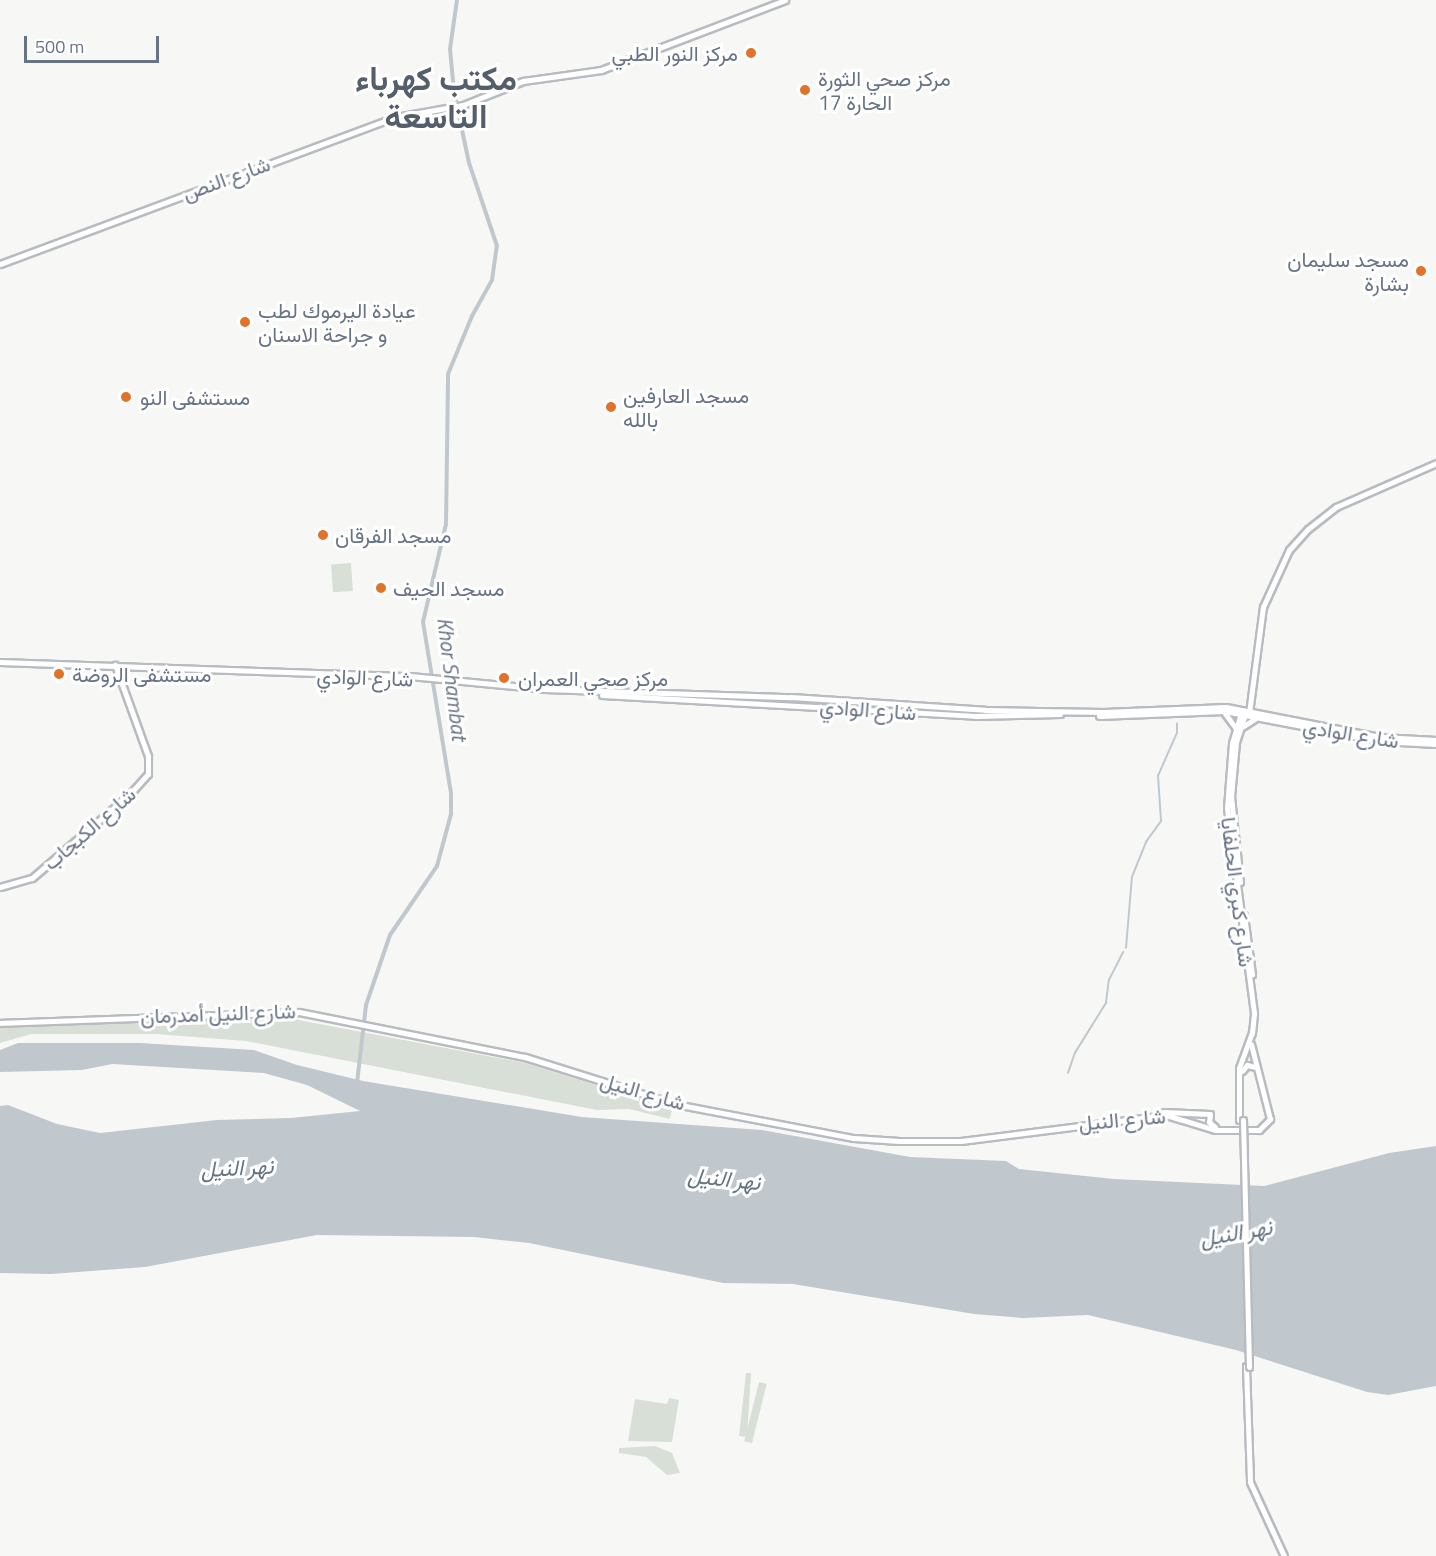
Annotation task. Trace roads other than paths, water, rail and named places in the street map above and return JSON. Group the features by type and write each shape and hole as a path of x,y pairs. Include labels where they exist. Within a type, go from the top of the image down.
{"main road":[{"path":"462,103 518,80 598,69 780,0"},
{"path":"455,105 523,81 601,70 785,0"},
{"name":"شارع النص","path":"0,263 402,116 455,105"},
{"name":"شارع النص","path":"0,263 381,121 455,105"},
{"path":"1224,711 1237,728 1250,713 1255,701 1263,623 1274,581 1302,539 1341,506 1436,465"},
{"name":"شارع كبري الحلفايا","path":"1240,1072 1254,1013 1229,798 1237,728 1250,713 1261,622 1274,581"},
{"name":"شارع الوادي","path":"1,661 107,665 118,663 427,678 534,692 712,702 802,701"},
{"path":"118,663 120,674"},
{"path":"107,665 120,674"},
{"name":"شارع الكبجاب","path":"0,886 32,878 129,795 148,774 149,758 120,674"},
{"name":"شارع الوادي","path":"438,680 544,689 721,695 907,708 993,717 1147,712 1250,713"},
{"path":"712,702 714,695"},
{"path":"720,702 721,695"},
{"name":"شارع الوادي","path":"1147,712 1205,706 1250,713 1380,741 1436,742"},
{"path":"1229,806 1257,1012 1251,1044 1240,1072 1247,1366 1252,1470 1262,1508 1286,1556"},
{"path":"13,884 20,875"},
{"name":"شارع النيل أمدرمان","path":"0,1021 110,1019 282,1008 372,1025"},
{"name":"شارع النيل","path":"372,1025 525,1054 670,1101 874,1141 958,1142 1166,1115 1220,1131 1263,1128"},
{"path":"1251,1044 1270,1119 1263,1128"},
{"path":"1240,1072 1249,1064 1256,1068"},
{"path":"1164,1112 1210,1114 1209,1122 1215,1127"},
{"name":"شارع النيل","path":"824,1131 870,1138 954,1140 1164,1112 1215,1127 1263,1128"}],"water":[{"name":"نهر النيل","path":"18,1043 140,1043 254,1050 297,1065 363,1081 582,1117 762,1130 910,1157 1006,1161 1019,1169 1114,1179 1264,1186 1389,1153 1436,1146 1436,1386 1388,1395 1367,1392 1236,1350 1088,1315 1023,1318 974,1314 793,1284 723,1283 529,1243 474,1237 317,1235 145,1267 51,1274 0,1273 0,1106 8,1105 57,1124 100,1133 217,1120 291,1118 360,1111 307,1085 264,1073 112,1064 82,1070 0,1072 0,1050"}],"waterway":[{"name":"Khor Shambat","path":"357,1083 366,1005 390,935 437,866 451,814 451,793 423,622 446,524 448,374 472,316 492,280 497,246 469,163 454,92 450,49 457,0"},
{"path":"1126,948 1132,877 1146,842 1161,821 1158,776 1177,733 1177,724"},
{"path":"1068,1073 1075,1053 1106,1003 1109,980 1123,952"}],"place":[{"name":"مركز النور الطبي","path":"751,53"},
{"name":"مركز صحي الثورة الحارة 17","path":"805,90"},
{"name":"مسجد سليمان بشارة","path":"1421,271"},
{"name":"عيادة اليرموك لطب و جراحة الاسنان","path":"245,322"},
{"name":"مستشفى النو","path":"126,397"},
{"name":"مسجد العارفين بالله","path":"611,407"},
{"name":"مسجد الفرقان","path":"323,535"},
{"name":"مسجد الحيف","path":"381,588"},
{"name":"مستشفى الروضة","path":"59,674"},
{"name":"مركز صحي العمران","path":"504,678"}],"district":[{"name":"مكتب كهرباء التاسعة","path":"436,98"}]}
